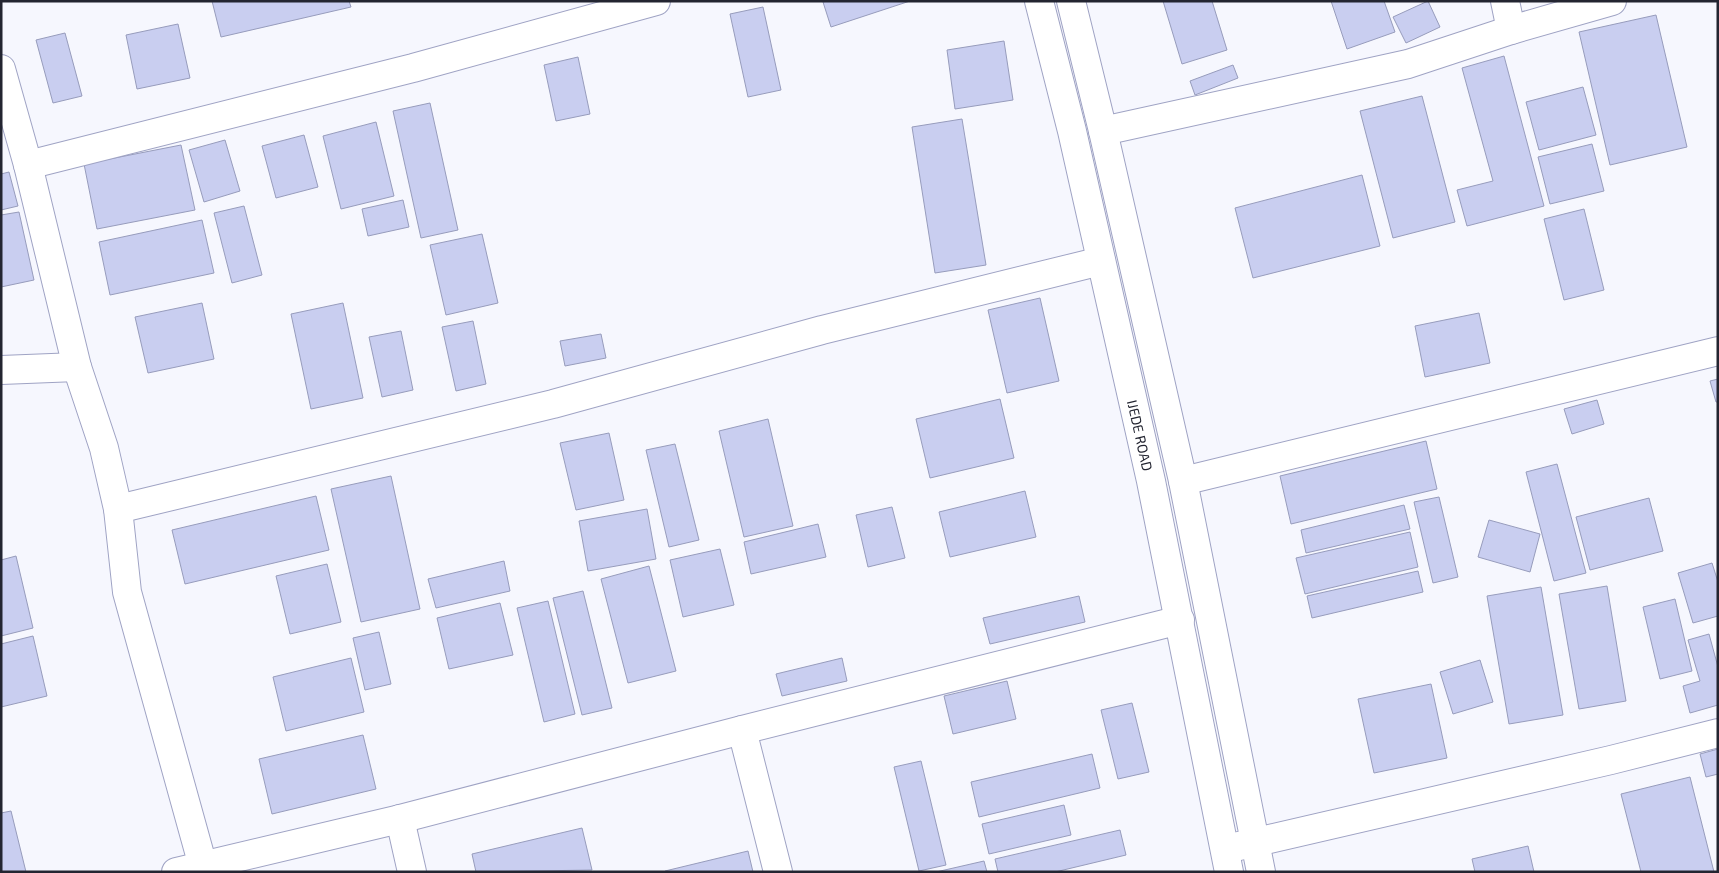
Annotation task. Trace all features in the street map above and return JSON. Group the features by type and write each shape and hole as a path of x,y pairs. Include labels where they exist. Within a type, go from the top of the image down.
{"street":[{"path":"28,165 414,68 656,1"},
{"name":"IJEDE ROAD","path":"1039,1 1152,481 1228,860"},
{"path":"1071,1 1103,131 1183,481 1261,872"},
{"path":"1506,1 1511,30"},
{"path":"1103,131 1408,64 1511,30 1612,1"},
{"path":"1,69 28,165 76,367 104,448 118,509 126,592 203,866"},
{"path":"118,509 554,404 822,330 1101,261"},
{"path":"1183,481 1718,351"},
{"path":"1,370 76,367"},
{"path":"176,872 400,819 742,730 1180,620"},
{"path":"742,730 778,872"},
{"path":"1228,860 1255,843 1718,733"},
{"path":"400,819 412,872"}],"building":[{"path":"212,1 349,1 351,7 221,37"},
{"path":"910,1 831,27 823,2"},
{"path":"1163,1 1212,1 1227,50 1182,64"},
{"path":"1331,1 1384,1 1395,32 1347,49"},
{"path":"1428,1 1440,27 1406,43 1393,17"},
{"path":"763,7 781,90 748,97 730,14"},
{"path":"1656,15 1687,147 1610,165 1579,32"},
{"path":"178,24 190,78 137,89 126,35"},
{"path":"65,33 82,96 53,103 36,40"},
{"path":"1004,41 1013,100 955,109 947,50"},
{"path":"1504,56 1544,206 1467,226 1457,190 1493,181 1462,68"},
{"path":"578,57 590,114 556,121 544,65"},
{"path":"1233,65 1238,78 1195,95 1190,81"},
{"path":"1583,87 1596,135 1539,150 1526,102"},
{"path":"1422,96 1455,222 1393,238 1360,111"},
{"path":"430,103 458,230 421,238 393,111"},
{"path":"962,119 986,265 935,273 912,127"},
{"path":"376,122 394,196 341,209 323,136"},
{"path":"304,135 318,187 276,198 262,146"},
{"path":"225,140 240,191 204,202 189,150"},
{"path":"1592,144 1604,191 1550,204 1538,157"},
{"path":"181,145 195,210 97,229 84,164"},
{"path":"9,172 18,206 1,210 1,174"},
{"path":"1362,175 1380,246 1253,278 1235,208"},
{"path":"403,200 409,227 368,236 362,209"},
{"path":"244,206 262,275 232,283 214,213"},
{"path":"1584,209 1604,290 1564,300 1544,219"},
{"path":"19,212 34,280 1,287 1,215"},
{"path":"202,220 214,273 110,295 99,242"},
{"path":"482,234 498,303 446,315 430,245"},
{"path":"1040,298 1059,381 1007,393 988,310"},
{"path":"202,303 214,359 148,373 135,317"},
{"path":"343,303 363,398 311,409 291,314"},
{"path":"1479,313 1490,363 1425,377 1415,326"},
{"path":"473,321 486,384 456,391 442,327"},
{"path":"401,331 413,390 382,397 369,337"},
{"path":"601,334 606,358 565,366 560,341"},
{"path":"1718,379 1718,402 1716,402 1710,381"},
{"path":"1000,399 1014,458 930,478 916,419"},
{"path":"1597,400 1604,424 1572,434 1564,409"},
{"path":"768,419 793,526 744,537 719,431"},
{"path":"609,433 624,500 576,510 560,443"},
{"path":"1426,441 1437,489 1291,524 1280,476"},
{"path":"675,444 699,540 669,547 646,450"},
{"path":"1557,464 1586,573 1554,581 1526,472"},
{"path":"391,476 420,609 361,622 331,489"},
{"path":"1025,491 1036,537 950,557 939,512"},
{"path":"316,496 329,550 185,584 172,530"},
{"path":"1439,497 1458,577 1433,583 1414,502"},
{"path":"1649,498 1663,551 1590,570 1576,517"},
{"path":"1404,505 1410,529 1306,553 1301,530"},
{"path":"892,507 905,558 868,567 856,515"},
{"path":"647,509 656,559 588,571 579,521"},
{"path":"1489,520 1540,534 1530,572 1478,557"},
{"path":"818,524 826,557 751,574 744,542"},
{"path":"1410,532 1418,567 1305,594 1296,558"},
{"path":"720,549 734,605 683,617 670,560"},
{"path":"16,556 33,628 1,636 1,560"},
{"path":"504,561 510,591 436,608 428,579"},
{"path":"1712,563 1718,582 1718,616 1693,623 1678,573"},
{"path":"327,564 341,622 290,634 276,576"},
{"path":"649,566 676,671 628,683 601,579"},
{"path":"1418,571 1423,592 1312,618 1307,596"},
{"path":"1607,586 1626,701 1579,709 1559,594"},
{"path":"1541,587 1563,715 1509,724 1487,596"},
{"path":"583,591 612,708 582,715 553,598"},
{"path":"1079,596 1085,622 990,644 983,618"},
{"path":"1675,599 1692,671 1660,679 1643,607"},
{"path":"548,601 575,714 544,722 517,608"},
{"path":"500,603 513,655 449,669 437,618"},
{"path":"379,632 391,684 365,690 353,638"},
{"path":"1709,634 1718,667 1718,705 1690,713 1683,686 1700,681 1688,640"},
{"path":"33,636 47,696 1,707 1,644"},
{"path":"351,658 364,712 286,731 273,677"},
{"path":"842,658 847,681 782,696 776,674"},
{"path":"1480,660 1493,702 1453,714 1440,672"},
{"path":"1007,681 1016,719 953,734 944,696"},
{"path":"1431,684 1447,758 1374,773 1358,699"},
{"path":"1132,703 1149,772 1118,779 1101,710"},
{"path":"363,735 376,789 272,814 259,759"},
{"path":"1718,749 1718,774 1706,777 1700,754"},
{"path":"1092,754 1100,788 979,817 971,782"},
{"path":"921,761 946,865 919,871 894,767"},
{"path":"1690,777 1714,872 1641,872 1621,794"},
{"path":"1064,805 1071,835 989,854 982,824"},
{"path":"11,811 26,872 1,872 1,813"},
{"path":"582,828 592,870 476,872 472,854"},
{"path":"1120,830 1126,855 1055,872 998,872 995,859"},
{"path":"1528,846 1534,872 1475,872 1472,859"},
{"path":"748,851 753,872 665,872 665,871"},
{"path":"984,861 987,872 936,872"}]}
